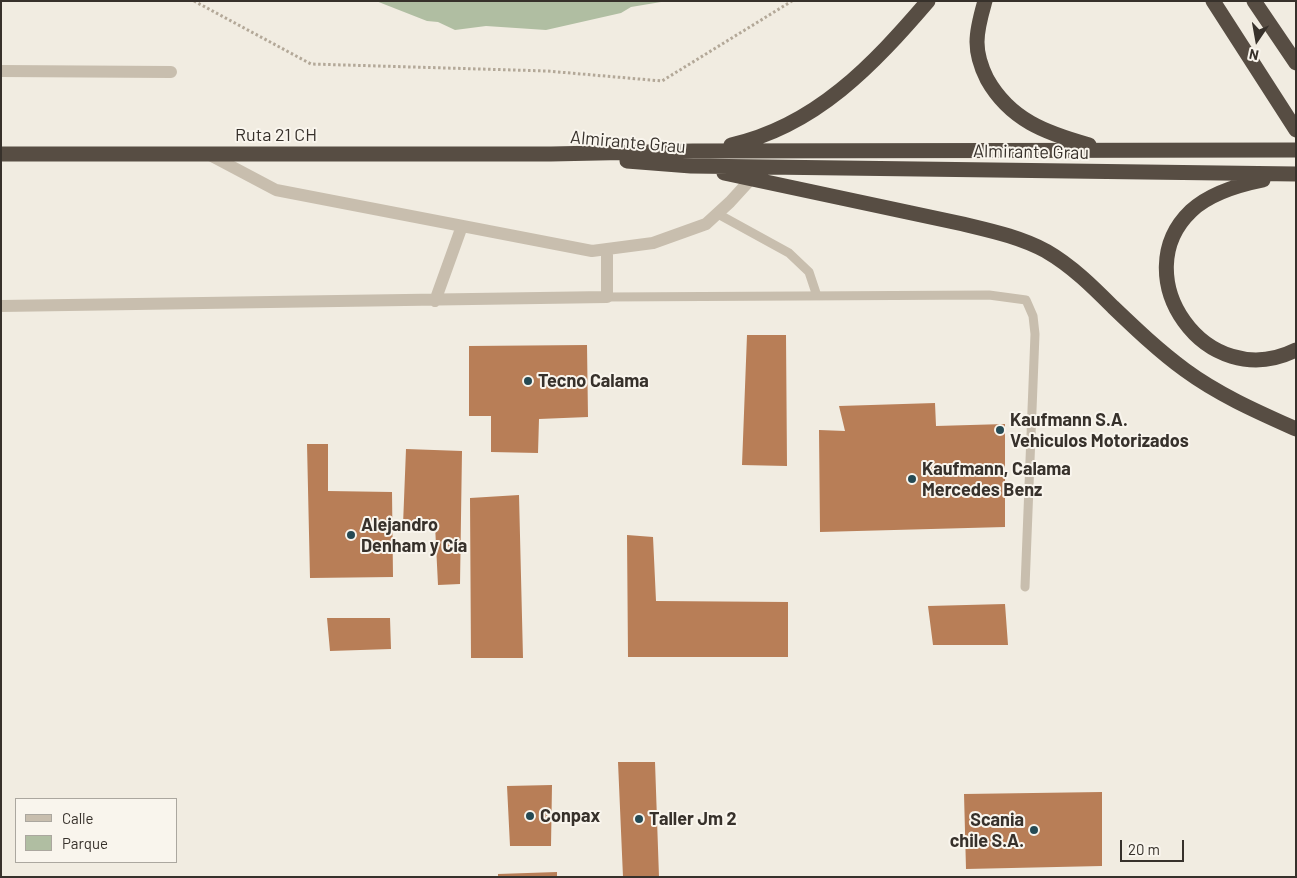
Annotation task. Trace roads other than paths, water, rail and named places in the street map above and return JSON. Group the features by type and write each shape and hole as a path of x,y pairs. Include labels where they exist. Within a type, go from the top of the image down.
{"highway":[{"path":"692,158 747,141 785,126 802,116 848,84 878,58 928,1"},
{"path":"985,1 978,29 978,58 983,71 1010,110 1024,120 1060,137 1108,150"},
{"path":"1254,1 1296,63"},
{"path":"1214,4 1296,130"},
{"name":"Almirante Grau","path":"692,158 1108,150 1296,150"},
{"name":"Ruta 21 CH","path":"1,154 551,154"},
{"name":"Almirante Grau","path":"551,154 1295,174"},
{"path":"692,158 751,179 1000,232 1033,245 1048,252 1084,279 1142,335 1205,384 1229,398 1296,429"},
{"path":"1295,174 1244,184 1217,194 1192,209 1184,218 1173,238 1169,250 1167,276 1175,306 1182,319 1193,333 1216,351 1228,356 1257,360 1274,358 1296,350"}],"street":[{"path":"1,71 171,72"},
{"path":"208,154 276,190 592,251 653,243 706,224 751,179"},
{"path":"435,301 462,226"},
{"path":"1,306 607,297 608,249"}],"lane":[{"path":"718,214 789,253 809,272 817,296"},
{"path":"607,297 989,295 1026,300 1033,316 1035,334 1025,587"}],"place":[{"name":"Tecno Calama","path":"528,381"},
{"name":"Kaufmann S.A. Vehiculos Motorizados","path":"1000,430"},
{"name":"Kaufmann, Calama Mercedes Benz","path":"912,479"},
{"name":"Alejandro Denham y Cía","path":"351,535"},
{"name":"Conpax","path":"530,816"},
{"name":"Taller Jm 2","path":"639,819"},
{"name":"Scania chile S.A.","path":"1034,830"}]}
